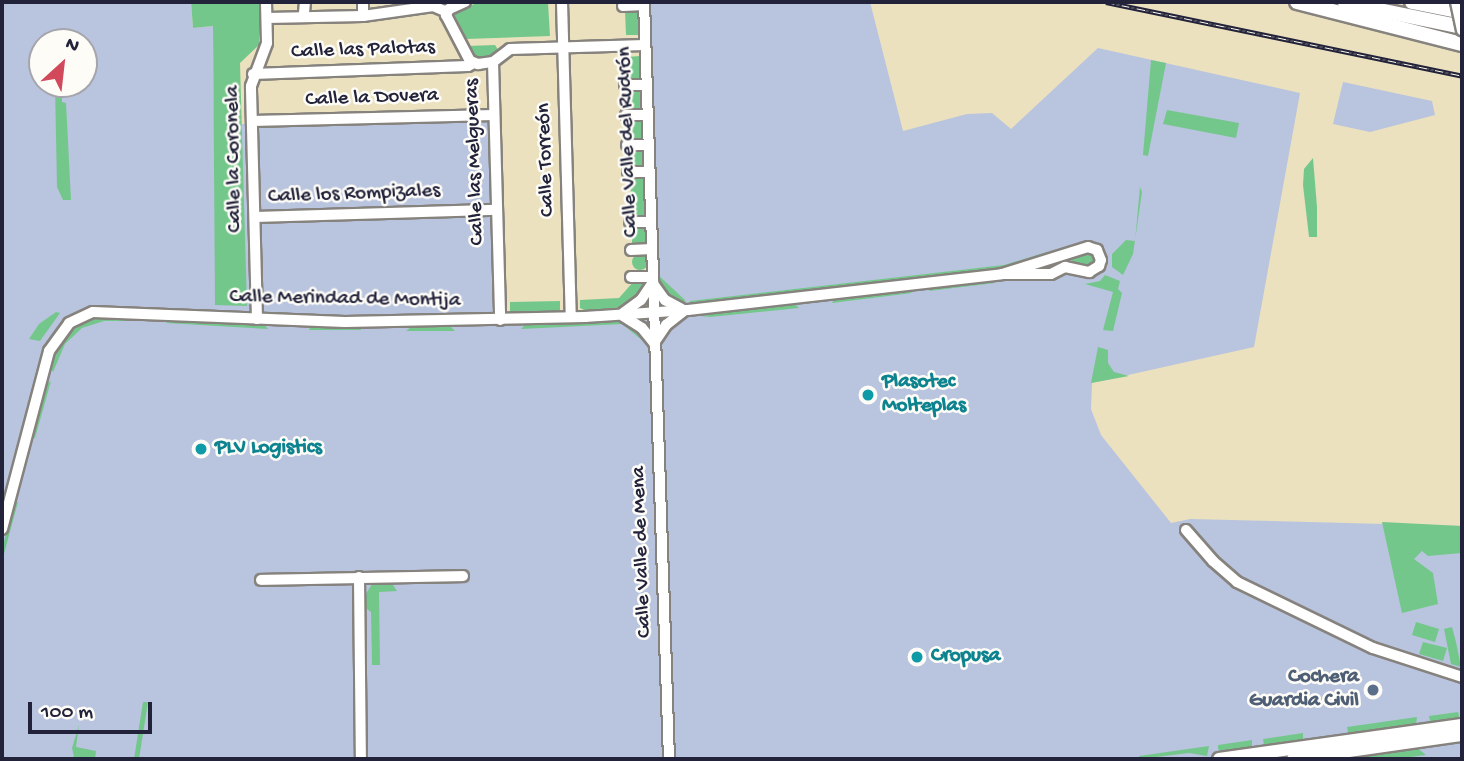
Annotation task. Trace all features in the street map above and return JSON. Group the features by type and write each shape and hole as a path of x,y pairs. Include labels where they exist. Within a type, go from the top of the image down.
{"highway":[{"path":"1297,2 1462,44"},
{"path":"1336,2 1462,29"},
{"path":"1412,2 1462,12"}],"main road":[{"path":"1219,759 1462,725"},
{"path":"1293,759 1462,736"}],"street":[{"name":"Calle la Coronela","path":"257,319 253,74 266,49 266,2"},
{"path":"267,18 276,2"},
{"path":"362,2 363,16"},
{"path":"267,18 363,16 385,7 433,4 447,12 465,2"},
{"name":"Calle Torreón","path":"562,2 571,317"},
{"path":"1456,2 1462,29"},
{"path":"623,6 644,4"},
{"name":"Calle Valle del Rudrón","path":"644,4 653,313"},
{"name":"Calle las Melgueras","path":"447,12 466,55 474,64 493,62 500,320"},
{"path":"493,62 510,49 645,45"},
{"name":"Calle las Palotas","path":"253,74 474,64"},
{"path":"625,85 646,85"},
{"name":"Calle la Dovera","path":"252,121 494,115"},
{"path":"626,115 648,115"},
{"path":"627,145 649,145"},
{"path":"628,172 649,172"},
{"name":"Calle los Rompizales","path":"254,217 497,210"},
{"path":"630,222 651,222"},
{"name":"Calle Merindad de Montija","path":"2,529 49,351 56,338 74,320 104,310 257,319 500,320 618,315 685,310 1002,274 1051,274 1065,267 1089,272 1099,266 1101,260 1097,250 1088,247 1002,274"},
{"path":"631,250 652,249"},
{"path":"1064,256 1067,262 1065,267"},
{"path":"631,277 653,279"},
{"path":"618,315 636,322 654,343 666,325 685,310 665,300 653,279"},
{"path":"618,315 641,300 653,279"},
{"name":"Calle Valle de Mena","path":"653,313 669,759"},
{"path":"1186,530 1213,561 1237,582 1373,648 1462,677"},
{"path":"261,580 463,576"},
{"path":"359,577 361,759"}],"shaded area":[{"path":"2,2 191,2 193,28 213,26 214,125 494,115 500,320 653,313 644,2 870,2 903,131 967,114 992,113 1011,129 1098,48 1300,93 1254,347 1092,383 1091,409 1101,435 1171,523 1190,519 1462,526 1462,759 2,759"},
{"path":"1343,82 1432,101 1435,115 1370,132 1333,124"}],"green space":[{"path":"191,2 261,2 259,45 240,63 247,306 215,305 213,26 193,28"},
{"path":"478,2 548,2 550,36 466,39 454,14"},
{"path":"625,11 639,11 639,35 626,35"},
{"path":"495,45 499,51 487,59 472,57 467,46"},
{"path":"640,56 641,79 627,80 627,57"},
{"path":"1151,60 1166,63 1148,156 1143,155"},
{"path":"628,91 641,91 642,110 628,110"},
{"path":"55,98 62,98 62,102 66,103 71,200 63,200 57,187"},
{"path":"1167,110 1239,123 1236,138 1163,124"},
{"path":"642,120 643,140 629,140 628,121"},
{"path":"629,150 643,150 644,169 630,169"},
{"path":"1313,158 1317,237 1309,237 1303,185 1304,169"},
{"path":"645,176 647,219 632,219 630,177"},
{"path":"1140,187 1142,192 1135,239"},
{"path":"632,226 646,226 647,244 632,245"},
{"path":"1126,240 1135,241 1133,254 1123,275 1112,267 1112,254"},
{"path":"1057,249 1002,268 690,304 690,301 1004,265"},
{"path":"1088,253 1095,256 1091,265 1071,263 1073,257"},
{"path":"640,254 646,256 646,268 640,270 634,268 632,262 634,256"},
{"path":"657,274 685,300 685,304 666,298 658,284"},
{"path":"1105,275 1120,281 1118,289 1122,293 1113,331 1103,330 1113,292 1085,284 1100,281"},
{"path":"989,280 995,283 929,291 932,287"},
{"path":"634,281 648,281 638,298 623,307 586,311 580,308 580,300 619,298"},
{"path":"907,289 912,293 832,303 835,298"},
{"path":"560,301 560,310 555,313 510,313 510,302"},
{"path":"794,303 799,308 710,317 691,315"},
{"path":"56,312 60,313 40,341 29,339 39,324"},
{"path":"104,316 134,318 133,321 104,321 82,328 65,344 53,372 50,367 68,334 81,324"},
{"path":"169,319 264,324 268,329 166,323"},
{"path":"622,321 644,336 648,345 622,324 521,329 525,325"},
{"path":"311,326 360,327 361,330 309,330"},
{"path":"411,327 451,327 455,331 406,331"},
{"path":"1098,347 1108,350 1108,363 1114,372 1129,376 1091,383"},
{"path":"51,381 35,438 32,437 45,385"},
{"path":"18,502 4,554 2,549 14,503"},
{"path":"1382,522 1462,526 1462,553 1428,556 1422,551 1414,559 1433,573 1438,604 1402,613"},
{"path":"391,582 397,591 379,592 380,665 372,665 371,612 363,606 364,597 372,584"},
{"path":"1416,622 1439,629 1435,642 1412,635"},
{"path":"1452,627 1461,667 1451,664 1444,629"},
{"path":"1423,642 1447,648 1443,661 1419,654"},
{"path":"143,702 148,702 139,759 134,759"},
{"path":"1458,712 1460,720 1434,724 1430,721 1429,716"},
{"path":"1417,717 1416,726 1350,735 1347,727"},
{"path":"79,725 76,747 96,751 95,759 74,757 72,748"},
{"path":"1303,733 1303,742 1264,745 1263,739"},
{"path":"1252,740 1252,749 1224,753 1218,749 1218,745"},
{"path":"1209,746 1207,756 1189,753 1140,759 1139,756"},
{"path":"1416,747 1426,755 1395,759 1352,759 1357,756"}],"railway":[{"path":"1106,2 1462,76"}],"place":[{"name":"Plasotec Molteplas","path":"868,395"},
{"name":"PLV Logistics","path":"201,449"},
{"name":"Cropusa","path":"917,657"},
{"name":"Cochera Guardia Civil","path":"1373,690"}]}
